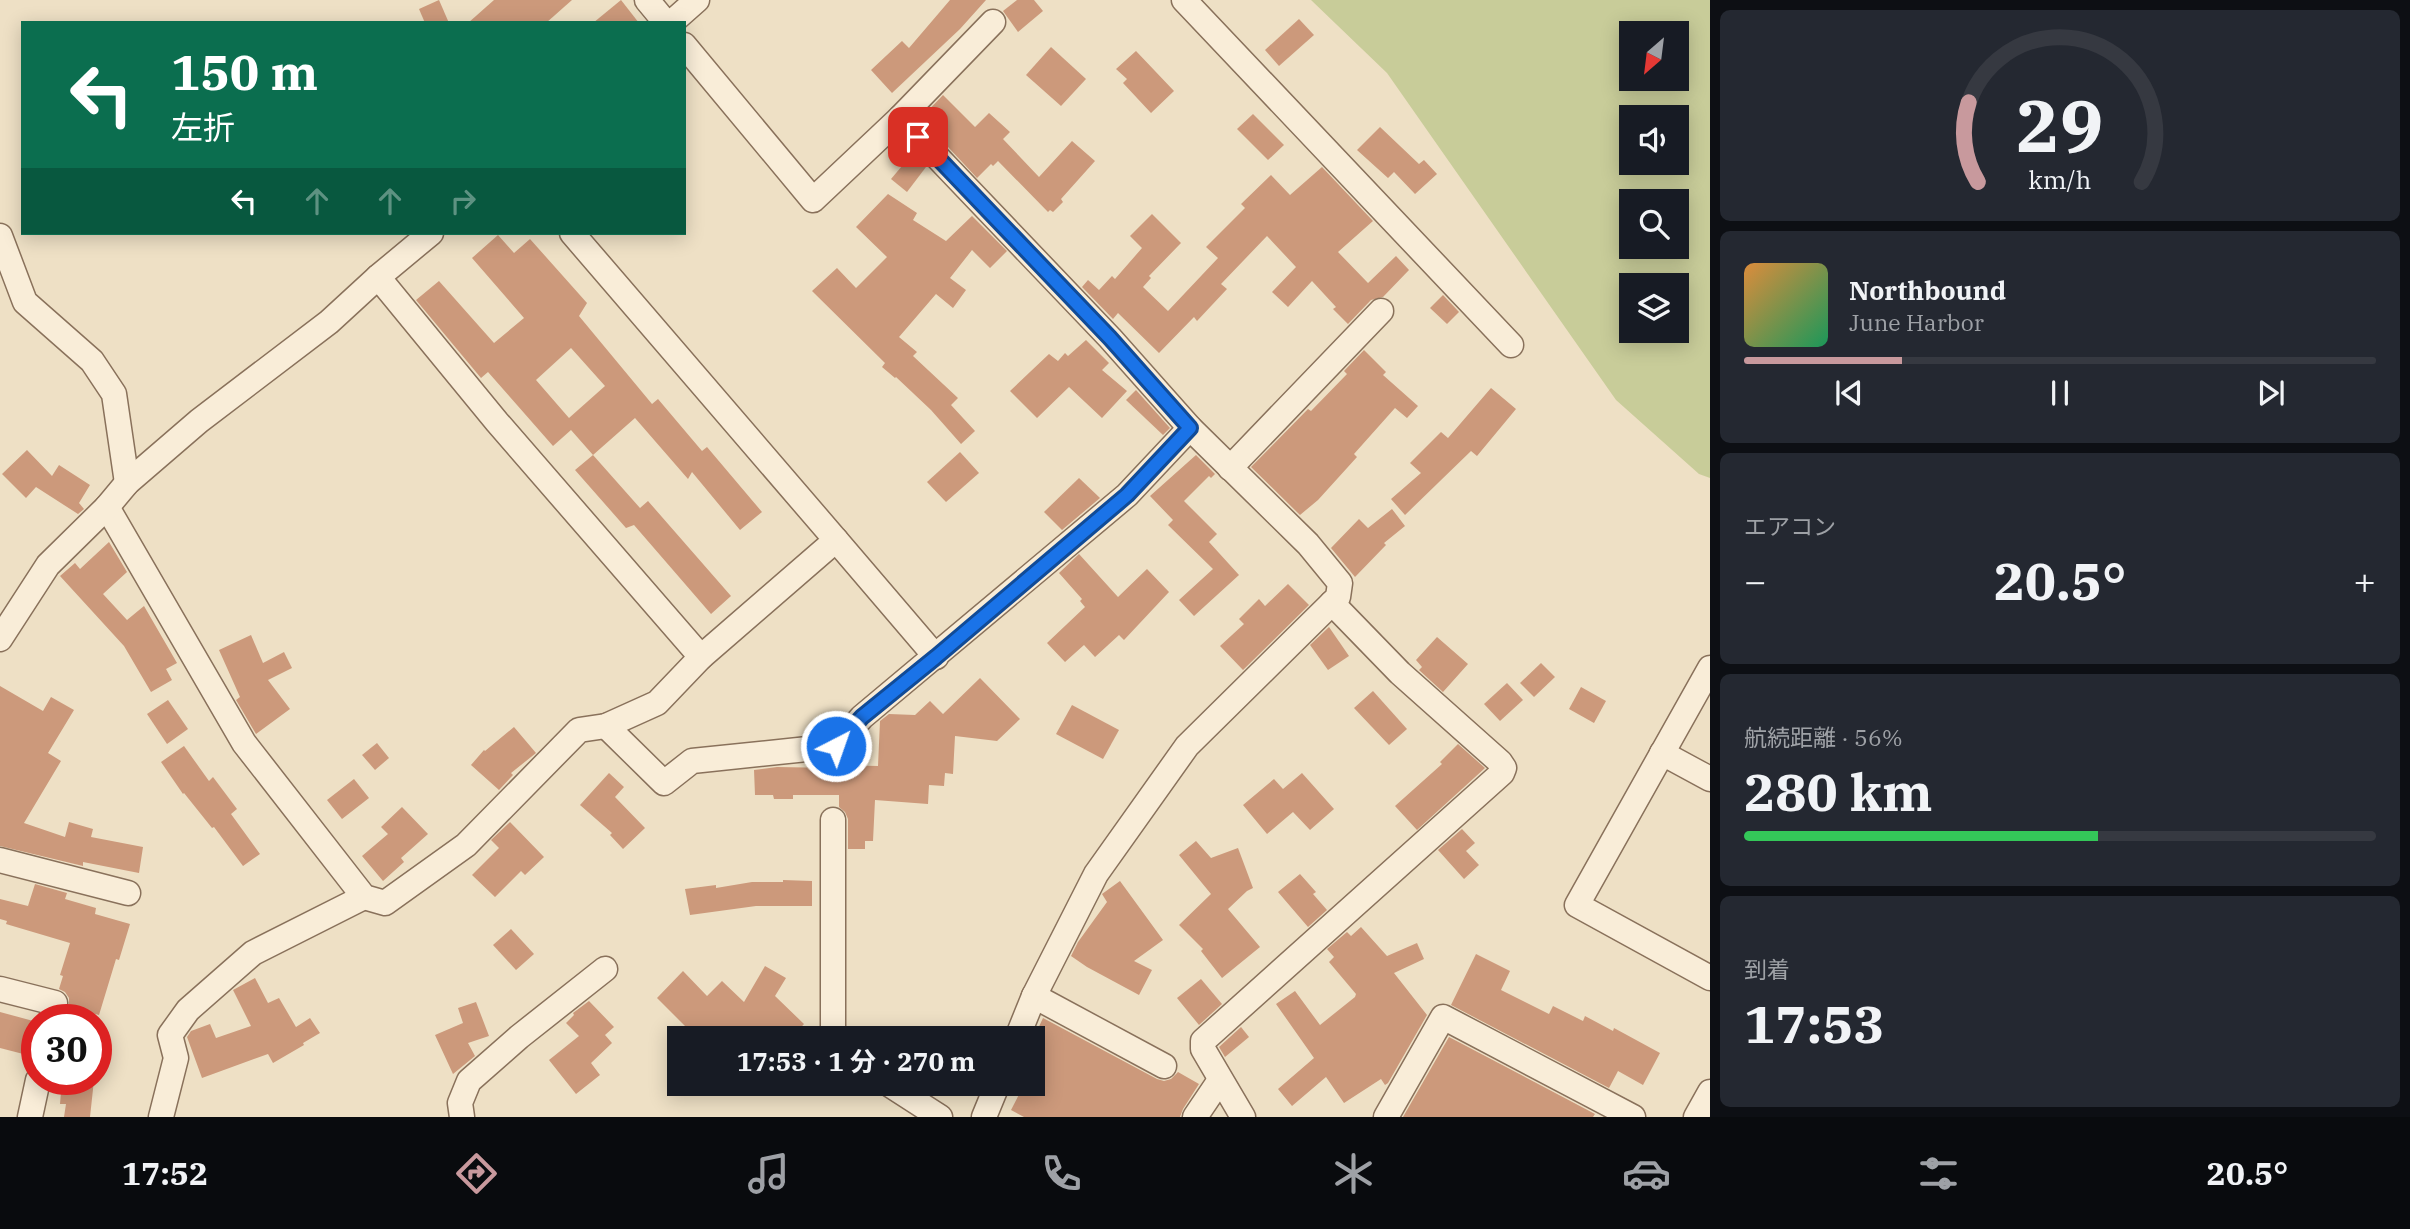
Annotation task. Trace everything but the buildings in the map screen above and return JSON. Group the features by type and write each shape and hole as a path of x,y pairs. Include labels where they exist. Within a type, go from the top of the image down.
{"street":[{"path":"647,0 666,21"},
{"path":"671,21 697,0"},
{"path":"1184,0 1511,345"},
{"path":"686,46 813,200 900,118 993,22"},
{"path":"900,118 1110,338 1190,428 1308,544 1340,583 1338,597 1187,746 1096,874 1034,996 1022,1026"},
{"path":"0,639 48,565 107,507 127,483 199,421 329,322 429,235"},
{"path":"574,235 936,657"},
{"path":"0,236 25,302 92,362 114,394 127,483"},
{"path":"378,277 497,422 701,657"},
{"path":"1230,468 1381,311"},
{"path":"606,726 664,783 692,761 836,746 862,717 1127,495 1190,428"},
{"path":"107,507 244,743 365,897 385,903 467,845 579,730 606,726 657,703 701,657 836,540"},
{"path":"1243,1117 1203,1049 1203,1041 1502,773 1504,768 1400,673 1332,603"},
{"path":"1710,668 1577,905 1710,978"},
{"path":"1662,753 1710,779"},
{"path":"833,1026 834,820"},
{"path":"0,860 128,893"},
{"path":"161,1117 176,1058 170,1035 188,1010 253,953 365,897"},
{"path":"462,1117 460,1103 469,1081 519,1037 605,970"},
{"path":"0,989 55,1004"},
{"path":"1034,996 1164,1066"},
{"path":"1386,1117 1443,1017 1633,1117"},
{"path":"1195,1117 1220,1080"},
{"path":"1696,1117 1710,1092"},
{"path":"30,1117 35,1095"},
{"path":"907,1096 940,1117"},
{"path":"984,1117 993,1096"}],"green space":[{"path":"1311,0 1710,0 1710,478 1699,474 1616,400 1387,73"}],"route":[{"path":"836,746 862,717 1127,495 1190,428 1110,338 918,137"}]}
